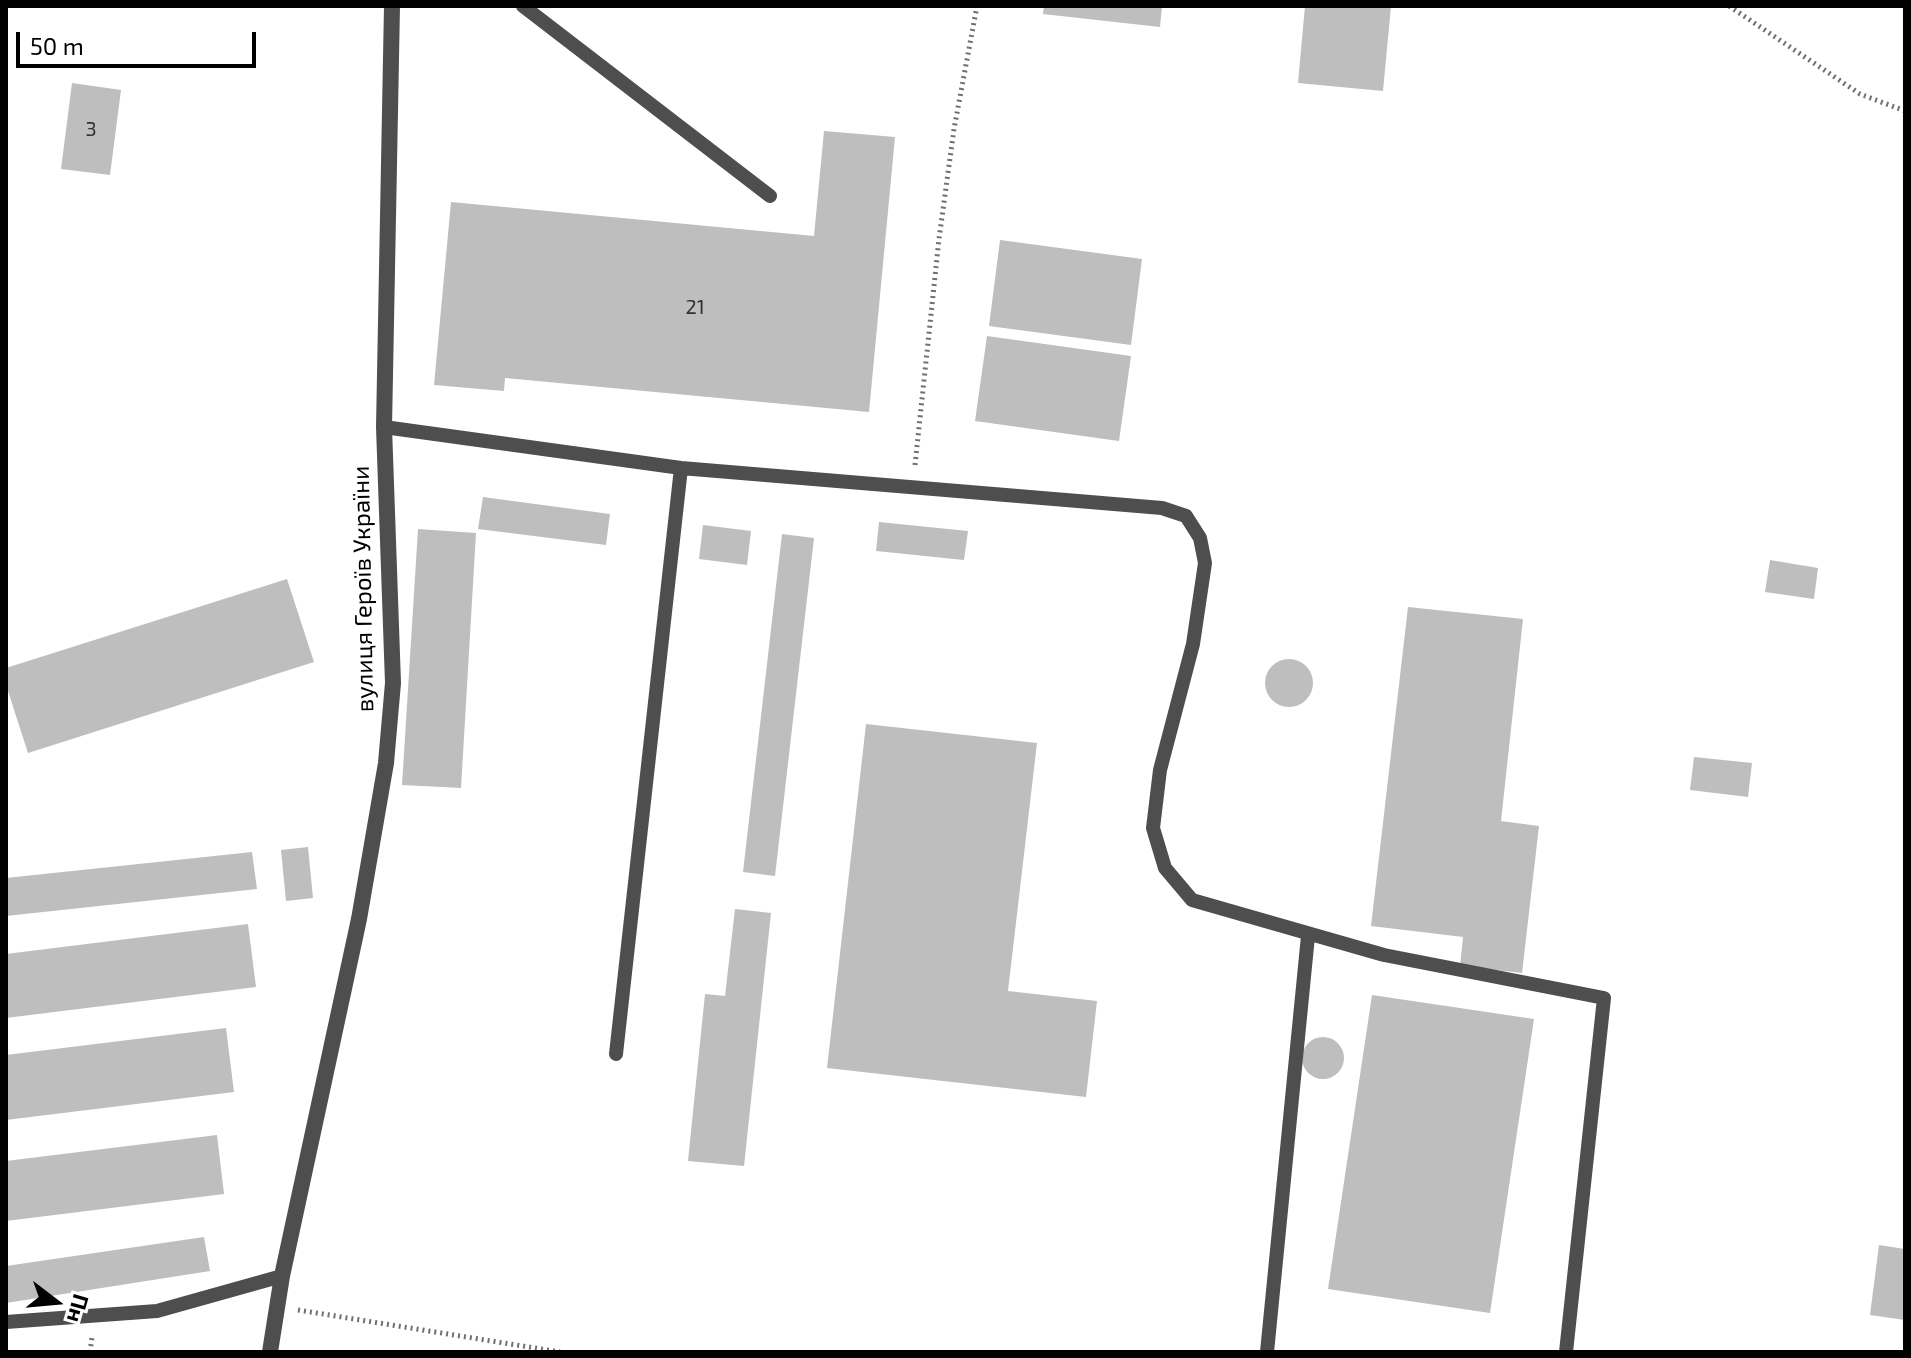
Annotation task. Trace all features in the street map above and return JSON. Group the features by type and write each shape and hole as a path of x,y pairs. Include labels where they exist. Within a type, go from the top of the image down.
{"street":[{"name":"вулиця Героїв України","path":"270,1352 282,1276 359,919 386,763 393,683 384,427 392,6"}],"lane":[{"path":"523,6 770,196"},
{"path":"384,427 681,468 1162,508 1186,516 1200,538 1205,563 1193,644 1160,770 1153,828 1165,868 1192,900 1308,936 1384,955 1604,998 1566,1352"},
{"path":"616,1054 681,468"},
{"path":"1267,1352 1308,936"},
{"path":"6,1322 157,1311 282,1276"}],"path":[{"path":"913,487 939,239 954,129 977,6"},
{"path":"1729,6 1860,94 1905,111"},
{"path":"277,1307 560,1352"}],"building":[{"path":"1044,6 1162,6 1160,27 1043,14"},
{"path":"1305,6 1391,6 1383,91 1298,83"},
{"path":"72,83 121,90 110,175 61,169"},
{"path":"824,131 895,137 869,412 505,378 504,391 434,385 451,202 814,236"},
{"path":"1000,240 1142,259 1131,345 989,326"},
{"path":"987,336 1131,356 1119,441 975,421"},
{"path":"483,497 610,514 606,545 478,529"},
{"path":"879,522 968,531 964,560 876,551"},
{"path":"703,525 751,531 747,565 699,559"},
{"path":"418,529 476,533 461,788 402,785"},
{"path":"782,534 814,538 775,876 743,872"},
{"path":"1770,560 1818,568 1814,599 1765,592"},
{"path":"287,579 314,662 28,753 6,685 6,668"},
{"path":"1408,607 1523,619 1501,821 1539,826 1522,973 1460,966 1463,937 1371,926"},
{"path":"1289,659 1306,666 1313,683 1306,700 1289,707 1272,700 1265,683 1272,666"},
{"path":"866,724 1037,743 1008,991 1097,1001 1086,1097 827,1068"},
{"path":"1694,757 1752,763 1748,797 1690,790"},
{"path":"308,847 313,898 286,901 281,850"},
{"path":"252,852 257,889 6,916 6,878"},
{"path":"735,909 771,913 744,1166 688,1161 705,994 725,996"},
{"path":"248,924 256,987 6,1018 6,954"},
{"path":"1372,995 1534,1019 1490,1313 1328,1289"},
{"path":"226,1028 234,1092 6,1120 6,1055"},
{"path":"1323,1037 1338,1043 1344,1058 1338,1073 1323,1079 1308,1073 1302,1058 1308,1043"},
{"path":"217,1135 224,1194 6,1221 6,1161"},
{"path":"204,1237 210,1271 6,1303 6,1266"},
{"path":"1879,1245 1905,1249 1905,1320 1870,1315"}]}
